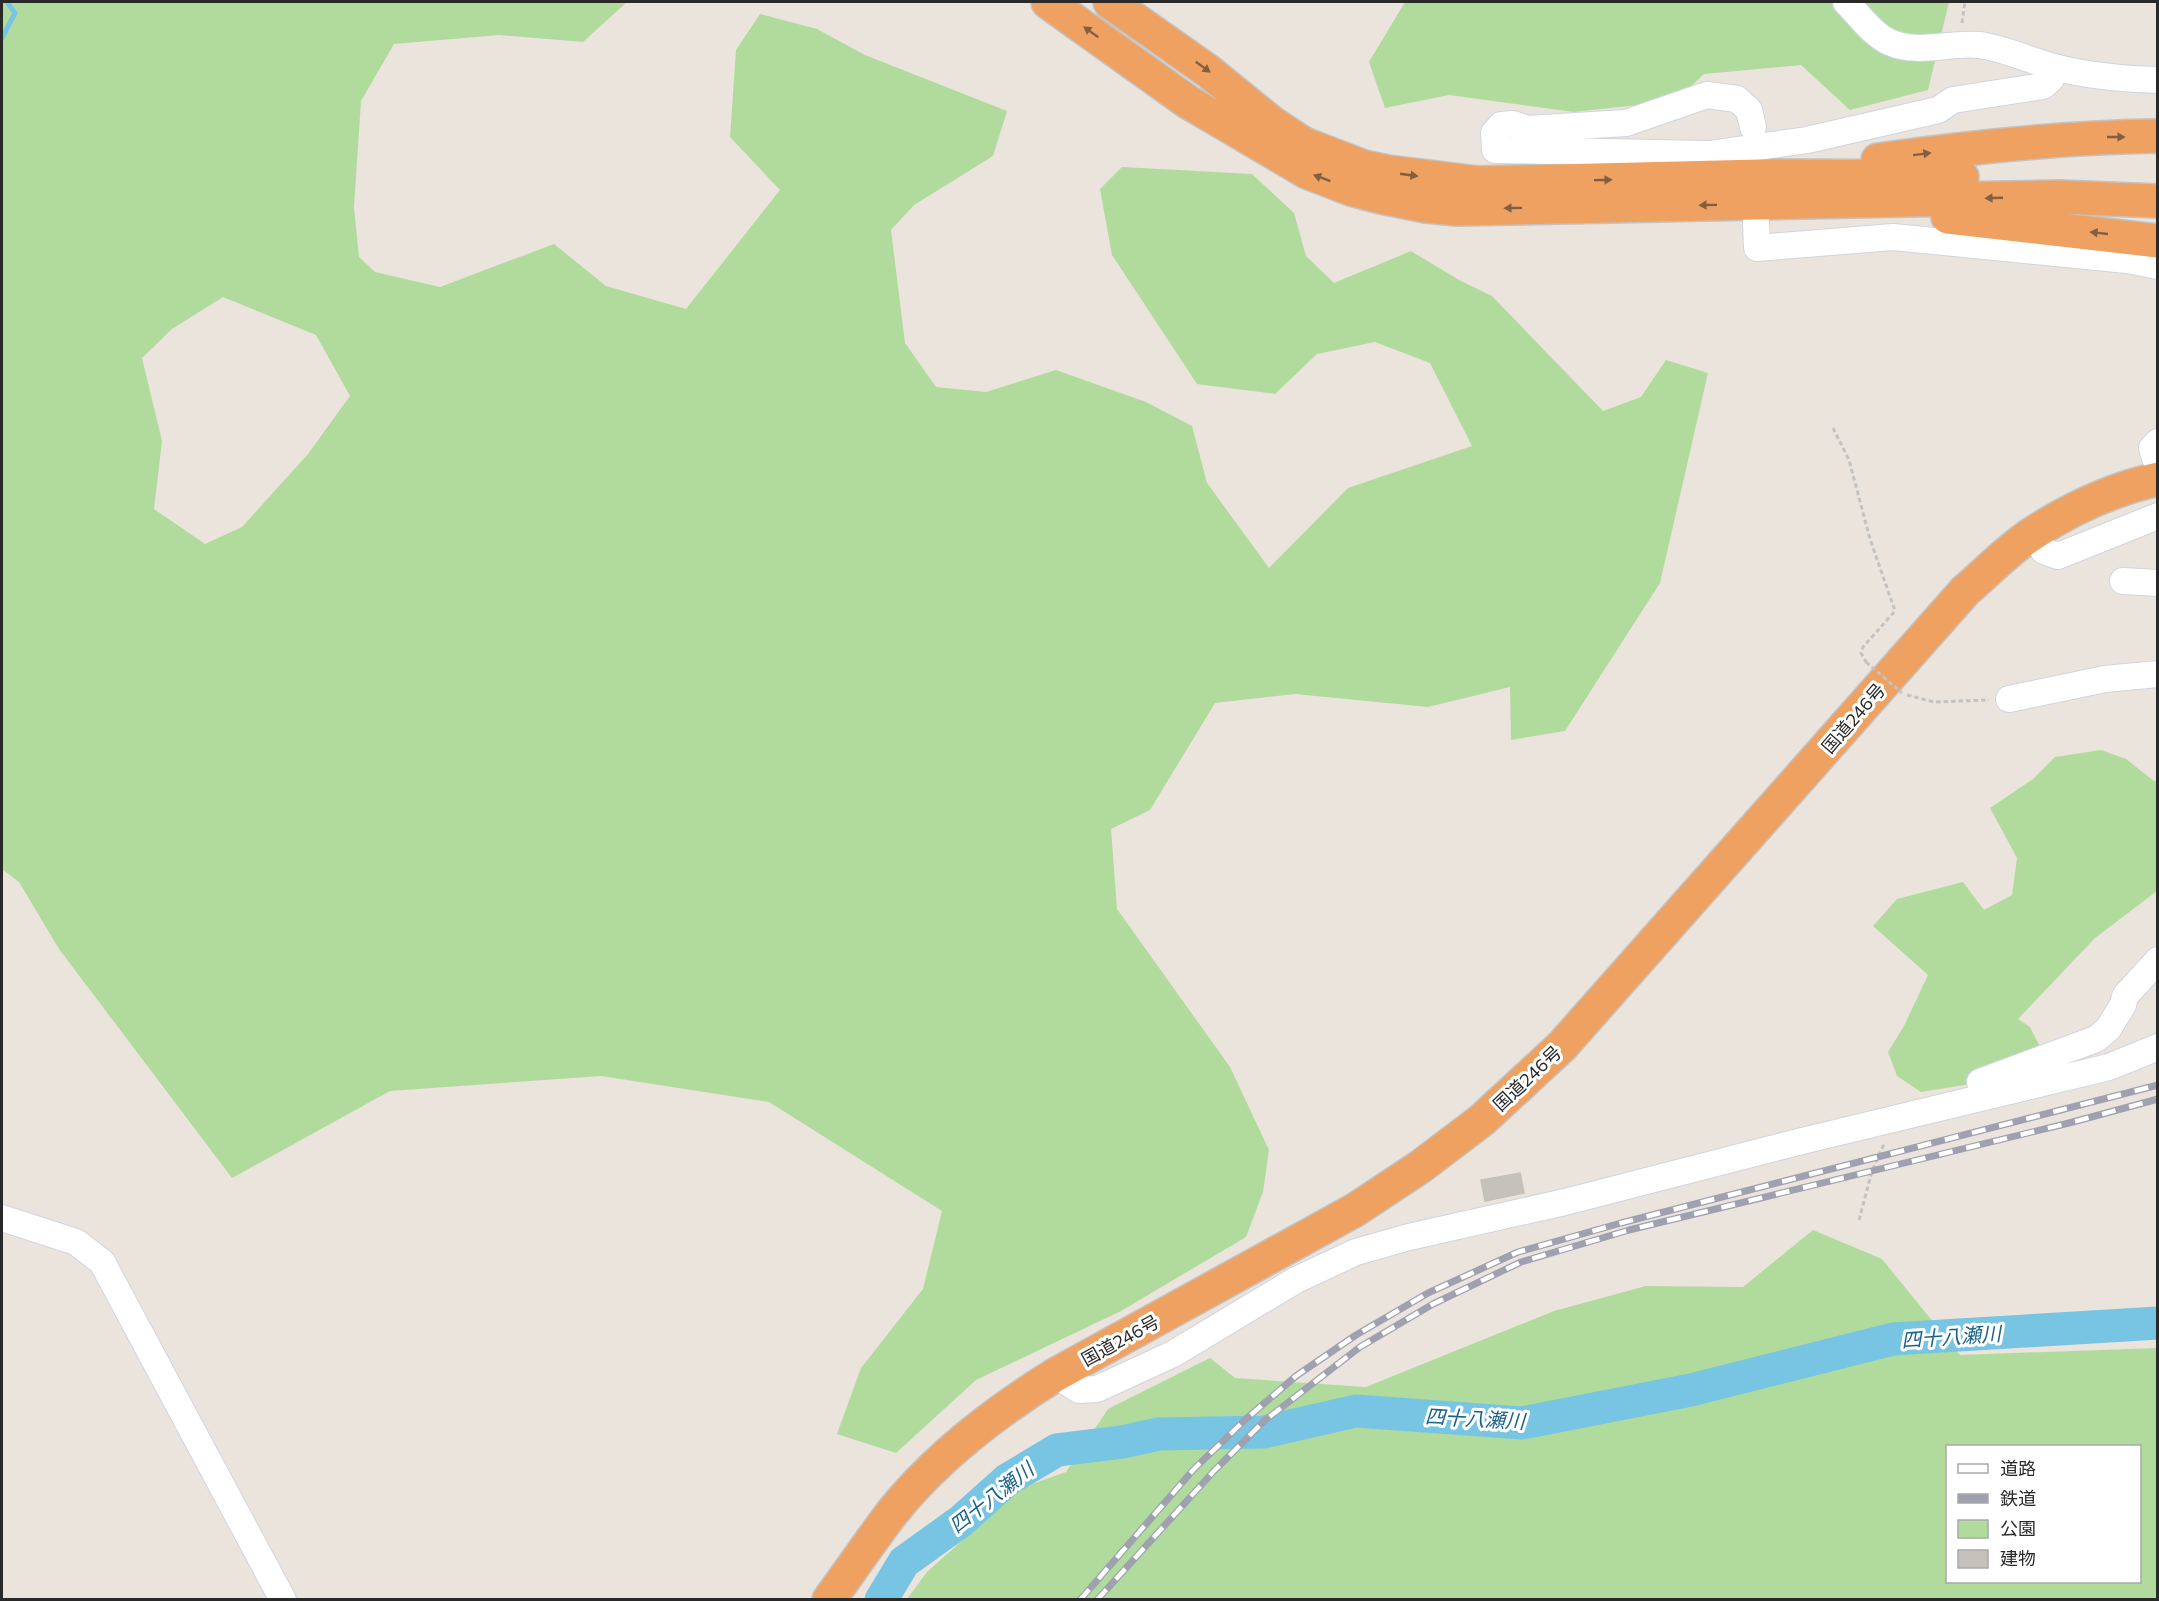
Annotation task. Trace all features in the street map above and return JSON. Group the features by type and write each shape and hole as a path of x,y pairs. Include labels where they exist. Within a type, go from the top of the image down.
{"highway":[{"path":"1048,2 1188,102 1307,172 1351,189 1426,206 1457,209 1761,201 2060,197 2157,201"},
{"path":"1110,2 1208,71 1272,123 1304,144 1364,167 1439,180 1761,201 1966,219 2157,241"},
{"path":"1761,201 2009,144 2096,137 2157,136"},
{"path":"1761,201 2075,176 2157,180"},
{"name":"国道246号","path":"829,1599 892,1513 939,1462 975,1430 1020,1396 1355,1210 1420,1167 1482,1120 1562,1046 1965,591 2031,535 2086,504 2149,484 2157,464"}],"street":[{"path":"1846,2 1872,30 1889,42 1917,49 1981,45 2054,67 2088,74 2123,79 2157,80"},
{"path":"1753,126 1749,110 1737,99 1707,95 1626,123 1527,129 1514,124 1501,124 1494,133 1495,150 1709,154 1808,140 1938,110 1953,100 2043,86 2051,79 2054,67"},
{"path":"1761,201 1757,248 1893,237 2127,260 2157,266"},
{"path":"2157,442 2152,448 2157,464"},
{"path":"2031,535 2044,551 2058,556 2157,516"},
{"path":"2122,581 2157,583"},
{"path":"2009,699 2105,679 2157,674"},
{"path":"1923,1112 1940,1095 2031,1065 2096,1039 2108,1029 2123,1005 2125,996 2157,960"},
{"path":"1055,1375 1079,1390 1097,1389 1173,1354 1296,1280 1356,1252 1409,1237 1565,1202 1802,1141 2109,1067 2157,1047"},
{"path":"2,1218 76,1242 102,1262 283,1599"}],"path":[{"path":"1833,428 1849,460 1870,539 1895,610 1863,647 1861,653 1866,662 1902,693 1934,702 2009,699"},
{"path":"1859,1220 1872,1171 1885,1142"}],"green space":[{"path":"2,2 627,2 583,42 499,35 394,44 361,101 354,207 359,257 375,272 440,287 554,244 606,286 686,309 780,190 730,137 736,50 760,14 817,29 865,55 1007,111 993,156 914,205 891,230 905,343 936,387 986,392 1056,370 1146,402 1192,426 1207,483 1269,568 1348,488 1472,446 1430,363 1375,342 1317,354 1275,394 1197,384 1112,255 1100,189 1122,167 1252,174 1294,213 1306,256 1334,283 1411,251 1459,280 1492,296 1603,411 1641,397 1666,360 1708,373 1660,583 1565,731 1511,740 1510,687 1428,707 1295,694 1215,703 1150,810 1111,829 1117,909 1230,1067 1269,1150 1263,1192 1246,1237 1121,1311 976,1380 896,1453 837,1434 861,1368 923,1289 942,1211 769,1102 601,1076 390,1091 232,1178 59,949 19,882 2,869","holes":["223,297 316,335 350,396 308,454 242,527 205,544 154,509 162,441 142,358 172,329"]},
{"path":"1405,2 1949,2 1928,90 1850,110 1801,65 1704,74 1675,101 1574,112 1449,95 1385,108 1369,62"},
{"path":"2101,750 2126,759 2154,781 2157,780 2157,891 2095,938 2018,1019 2030,1027 2052,1071 1921,1092 1897,1076 1888,1052 1904,1026 1928,975 1873,926 1897,899 1963,882 1984,910 2012,895 2017,858 1990,808 2033,779 2055,757"},
{"path":"1813,1230 1882,1259 1960,1355 2157,1348 2157,1599 907,1599 927,1572 1021,1488 1066,1472 1108,1409 1210,1358 1235,1378 1366,1387 1554,1311 1646,1286 1743,1287"}],"building":[{"path":"1520,1173 1524,1193 1485,1201 1481,1180"}],"waterway":[{"path":"2,38 15,13 7,2"},
{"name":"四十八瀬川","path":"881,1600 904,1562 961,1521 1007,1480 1057,1450 1122,1442 1159,1434 1264,1432 1356,1411 1522,1423 1691,1390 1893,1339 2158,1323"}],"railway":[{"path":"1080,1600 1194,1469 1246,1419 1296,1376 1356,1335 1428,1293 1518,1252 1621,1223 2158,1085"},
{"path":"1097,1600 1213,1472 1264,1421 1360,1347 1433,1304 1521,1262 1629,1230 2069,1123 2158,1099"}]}
